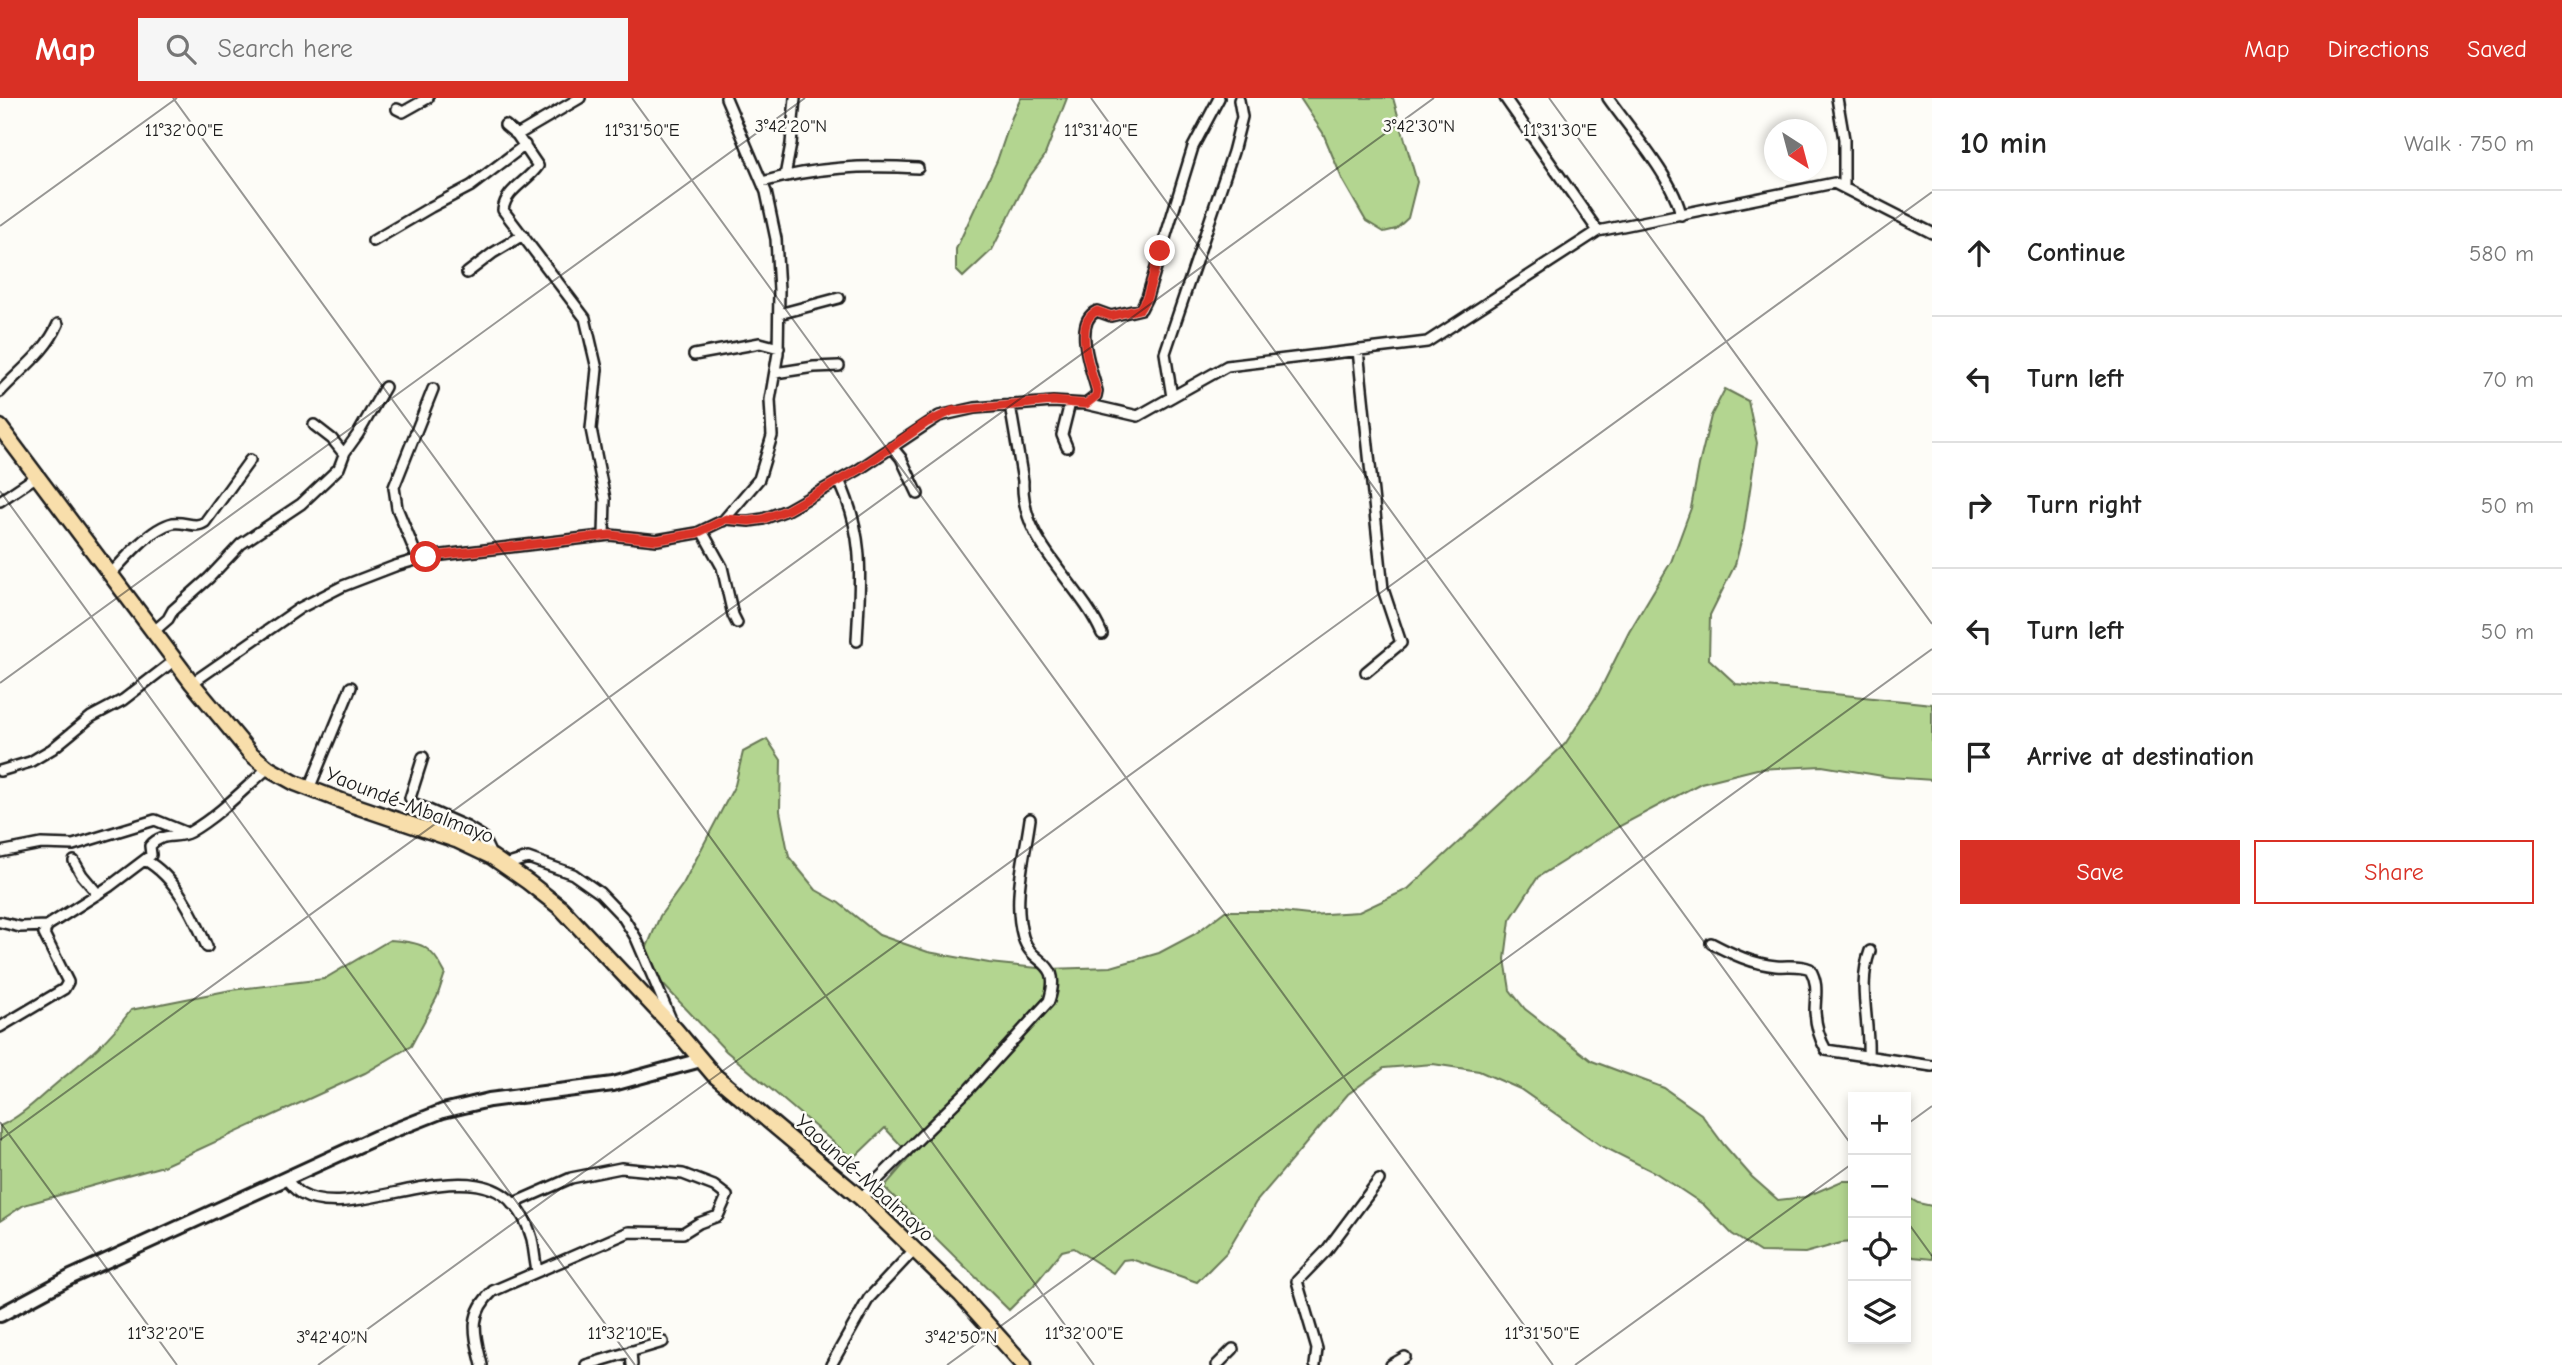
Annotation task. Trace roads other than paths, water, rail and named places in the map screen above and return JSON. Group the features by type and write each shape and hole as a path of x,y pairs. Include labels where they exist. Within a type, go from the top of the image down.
{"highway":[{"name":"Yaoundé-Mbalmayo","path":"0,428 228,730 268,768 309,789 456,840 492,857 561,908 728,1088 862,1199 961,1295 1024,1365"}],"main road":[{"path":"0,1315 71,1277 286,1178 443,1111 489,1100 614,1084 701,1060"}],"street":[{"path":"397,109 409,111 428,98"},
{"path":"517,135 580,98"},
{"path":"723,521 759,479 772,436 770,400 779,348 776,239 762,182 726,98"},
{"path":"785,176 795,98"},
{"path":"1086,404 1096,396 1097,391 1084,335 1085,320 1097,311 1111,316 1140,309 1147,297 1193,147 1219,98"},
{"path":"1504,98 1598,231"},
{"path":"1608,98 1668,183 1681,215"},
{"path":"1836,98 1844,139 1844,188"},
{"path":"1172,397 1165,353 1233,152 1242,117 1239,100"},
{"path":"505,125 517,135 538,166 512,191 504,202 503,210 585,318 597,369 591,429 605,499 604,536"},
{"path":"373,241 471,186 525,145"},
{"path":"762,182 838,167 918,168"},
{"path":"192,683 300,608 343,586 418,559 486,548 604,536 657,540 702,531 726,519 736,522 763,519 787,510 939,416 952,411 1053,401 1086,404 1138,415 1227,366 1427,342 1598,231 1834,183 1932,233"},
{"path":"467,273 523,235"},
{"path":"779,314 839,298"},
{"path":"0,392 41,352 52,339 58,324"},
{"path":"694,355 760,343 779,348"},
{"path":"1358,350 1383,589 1401,643 1366,672"},
{"path":"775,373 839,366"},
{"path":"153,632 241,544 301,504 340,468 344,454 385,387"},
{"path":"418,559 397,508 394,487 433,389"},
{"path":"1067,447 1062,435 1070,402"},
{"path":"1010,405 1023,481 1022,492 1034,532 1039,543 1088,607 1102,634"},
{"path":"314,425 332,439 344,454"},
{"path":"892,447 901,458 918,494"},
{"path":"110,575 128,555 162,528 172,523 197,526 205,522 250,460"},
{"path":"0,502 37,476"},
{"path":"839,480 847,498 859,544 861,570 857,641"},
{"path":"702,531 722,567 737,623"},
{"path":"0,771 30,762 52,749 91,717 123,700 175,660"},
{"path":"309,789 351,687"},
{"path":"423,757 410,798 413,803 482,836 492,857"},
{"path":"0,922 20,927 47,926 145,860 150,855 150,846 157,838 188,833 223,809 268,768"},
{"path":"862,1199 877,1180 970,1087 1049,1001 1054,986 1053,975 1047,964 1040,961 1024,939 1017,911 1030,819"},
{"path":"0,852 41,844 73,845 155,820 188,833"},
{"path":"505,865 528,858 573,874 600,893 623,917 636,938 671,1013 675,1029"},
{"path":"145,860 175,888 207,947"},
{"path":"74,861 98,894"},
{"path":"0,1027 64,989 68,982 44,934 47,926"},
{"path":"1711,943 1755,963 1779,967 1799,965 1810,969 1817,987 1815,1013 1819,1037 1826,1050 1932,1066"},
{"path":"1868,1057 1864,968 1870,951"},
{"path":"482,1365 475,1337 475,1319 478,1308 493,1291 629,1232 685,1233 699,1223 719,1216 727,1196 714,1186 693,1177 621,1168 571,1178 512,1204"},
{"path":"286,1178 300,1194 323,1200 460,1183 495,1192 512,1204 528,1231 537,1271"},
{"path":"1319,1363 1297,1281 1326,1251 1379,1180"},
{"path":"831,1365 869,1298 914,1250"},
{"path":"586,1365 663,1342"},
{"path":"1217,1365 1233,1349"},
{"path":"631,1351 632,1365"},
{"path":"1391,1365 1405,1357"}]}
